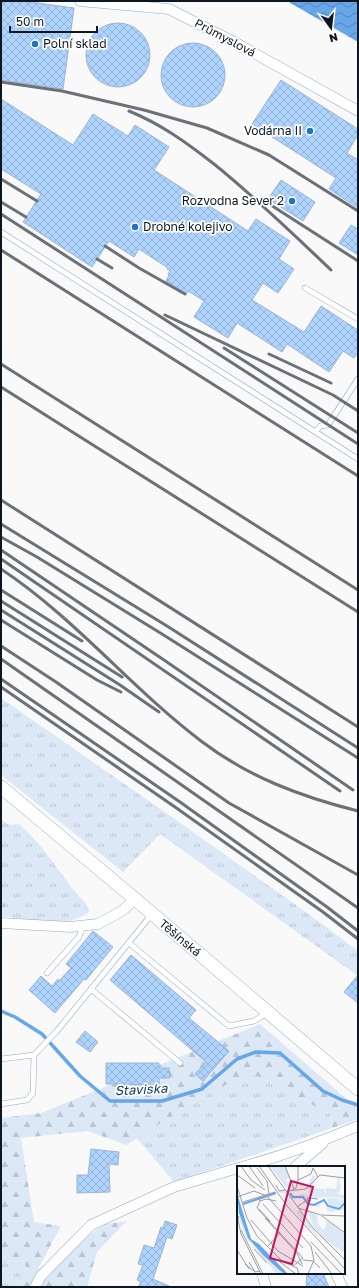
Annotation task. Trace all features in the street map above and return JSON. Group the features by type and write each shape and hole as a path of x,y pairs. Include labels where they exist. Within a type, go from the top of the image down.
{"main road":[{"name":"Těšínská","path":"1,788 135,899 358,1089"}],"street":[{"name":"Průmyslová","path":"80,1 170,9 238,44 358,111"},
{"path":"1,923 70,927 98,924 122,910 135,899"},
{"path":"246,1166 281,1156 328,1139 358,1126"},
{"path":"296,1166 328,1139"},
{"path":"35,1287 41,1276 91,1225 174,1187 237,1168"},
{"path":"262,1274 266,1287"},
{"path":"336,1274 342,1287"}],"lane":[{"path":"1,232 358,459"},
{"path":"305,288 358,319"},
{"path":"316,431 320,426 328,425 358,379"},
{"path":"1,1059 34,1055 57,1031 152,914"},
{"path":"47,973 80,937 84,926"},
{"path":"129,943 229,1026 254,1021 268,1012"},
{"path":"91,989 180,1063"},
{"path":"1,1104 27,1100 33,1093 34,1055"}],"green space":[{"path":"1,698 169,815 317,920 358,951 358,976 160,834 123,872 1,775"},
{"path":"1,818 9,824 19,824 34,838 74,891 85,903 89,909 88,913 73,920 60,922 15,918 1,900"},
{"path":"1,900 3,902 15,918 1,916"},
{"path":"260,1024 357,1108 358,1119 332,1128 330,1114 251,1073 207,1094 126,1145 88,1131 21,1138 34,1222 61,1226 38,1269 105,1224 127,1221 97,1252 87,1287 20,1287 27,1269 23,1262 1,1262 1,1118 41,1113"},
{"path":"251,1073 330,1114 332,1128 174,1182 136,1138 207,1094"},
{"path":"1,1262 23,1262 27,1269 20,1287 1,1287"}],"water":[{"path":"287,1 358,1 358,42"}],"building":[{"name":"Polní sklad","path":"1,1 23,1 74,8 63,89 1,80"},
{"path":"118,23 130,25 141,32 148,43 150,55 148,67 141,78 130,85 118,87 106,85 95,78 88,67 86,55 88,43 95,32 106,25"},
{"path":"193,43 205,45 216,52 223,63 225,75 223,87 216,98 205,105 193,107 181,105 170,98 163,87 161,75 163,63 170,52 181,45"},
{"name":"Vodárna II","path":"281,80 358,129 358,135 347,153 358,160 358,208 329,189 336,178 252,124"},
{"name":"Drobné kolejivo","path":"1,99 73,145 93,114 128,136 135,125 169,147 154,170 248,231 256,219 290,241 279,259 294,269 278,293 263,283 252,300 304,332 321,306 358,330 358,352 354,358 343,351 329,372 287,344 282,352 237,323 228,338 194,317 204,301 188,291 186,294 166,281 170,271 167,269 168,268 139,249 134,257 109,241 92,267 23,222 41,194 1,169"},
{"name":"Rozvodna Sever 2","path":"281,180 315,202 303,221 268,199"},
{"path":"351,225 358,229 358,255 339,243"},
{"path":"93,931 113,947 86,980 84,979 55,1013 29,990 41,976 52,986 58,979 59,981 71,968 66,964"},
{"path":"131,955 196,1010 189,1018 229,1051 203,1081 195,1074 206,1062 110,980"},
{"path":"358,975 358,1003 344,992"},
{"path":"85,1031 98,1042 90,1052 76,1042"},
{"path":"106,1063 159,1063 159,1068 169,1068 170,1078 159,1078 159,1085 106,1084"},
{"path":"91,1149 119,1152 118,1165 109,1164 110,1192 77,1193 77,1175 88,1175"},
{"path":"165,1221 177,1225 172,1239 167,1237 153,1279 171,1287 138,1287 141,1282 137,1280 143,1265 138,1264 144,1245 154,1248 161,1227 163,1228"},
{"path":"307,1274 323,1274 329,1287 306,1287"}],"waterway":[{"name":"Staviska","path":"1,1011 15,1017 42,1034 80,1076 110,1101 162,1101 202,1089 237,1059 256,1052 280,1053 323,1091 342,1100 358,1105"}],"railway":[{"path":"1,82 62,91 144,110 207,128 269,155 358,211"},
{"path":"129,111 173,134 214,164 288,229 331,270"},
{"path":"1,179 37,201"},
{"path":"263,200 358,261"},
{"path":"1,202 26,217"},
{"path":"1,214 358,444"},
{"path":"105,246 139,268 185,294"},
{"path":"1,250 358,476"},
{"path":"97,259 112,268"},
{"path":"165,315 333,395 358,411"},
{"path":"224,348 358,433"},
{"path":"269,354 331,383"},
{"path":"1,364 358,590"},
{"path":"1,387 358,612"},
{"path":"1,500 358,727"},
{"path":"1,524 167,626 358,748"},
{"path":"1,537 37,557 162,634 358,758"},
{"path":"1,550 353,790"},
{"path":"1,559 340,791"},
{"path":"1,569 54,609 151,699 175,720 219,754 237,765 276,784 316,799 358,811"},
{"path":"1,590 82,641"},
{"path":"1,601 122,677"},
{"path":"1,610 120,685 159,712"},
{"path":"1,620 97,680 121,692"},
{"path":"1,646 56,682 229,803 358,875"},
{"path":"1,659 358,908"},
{"path":"1,679 180,802 327,907 358,931"},
{"path":"1,687 175,807 323,912 358,939"}],"place":[{"name":"Polní sklad","path":"35,44"},
{"name":"Vodárna II","path":"310,131"},
{"name":"Rozvodna Sever 2","path":"292,201"},
{"name":"Drobné kolejivo","path":"135,227"}]}
